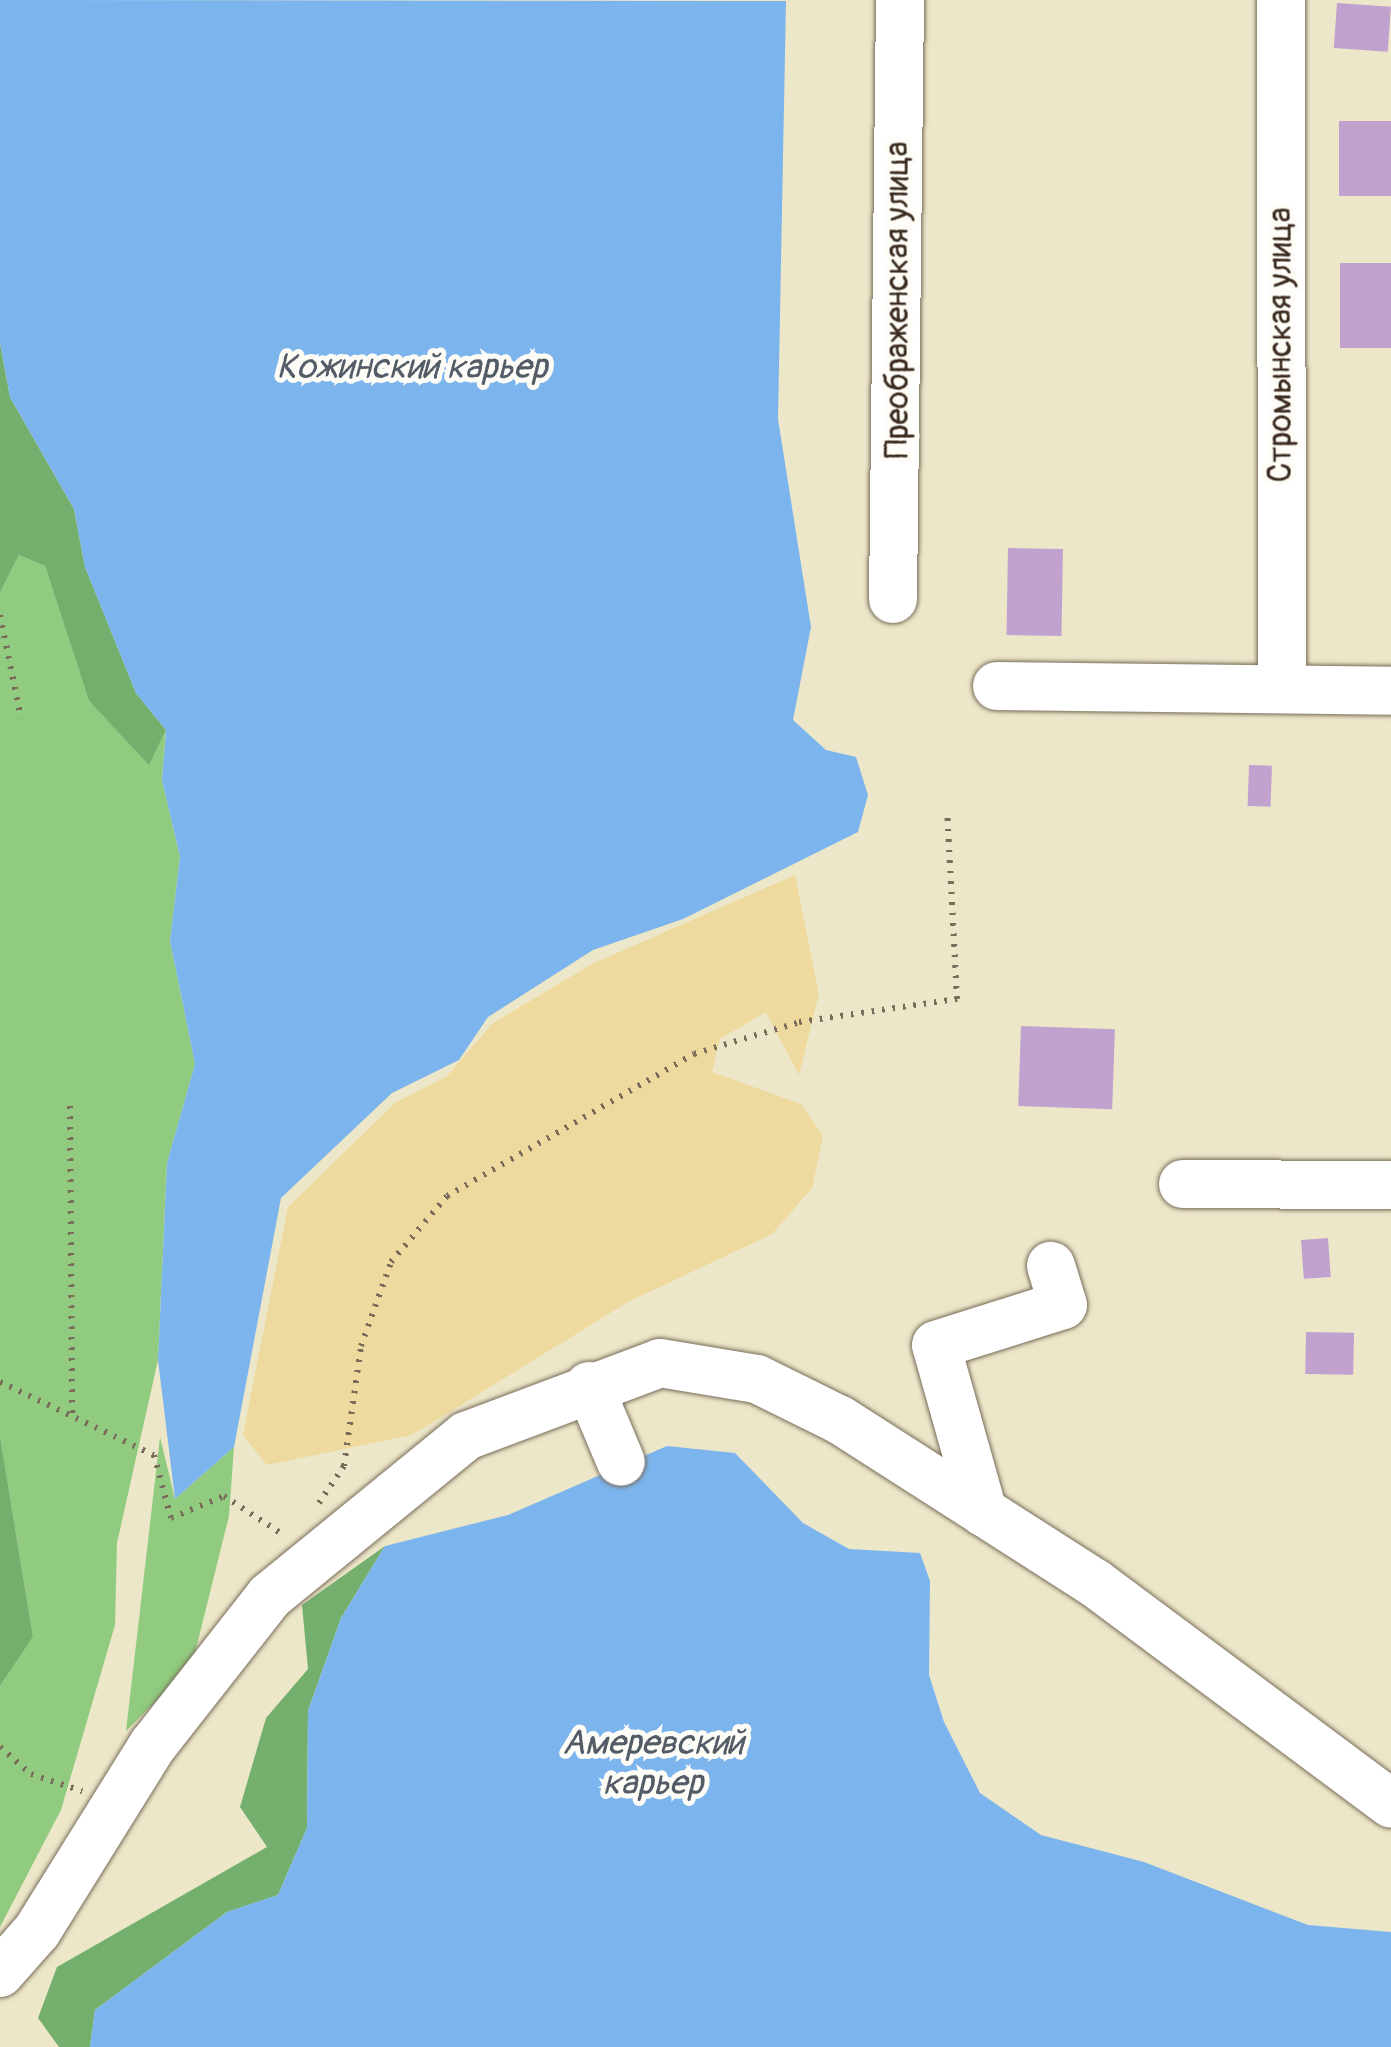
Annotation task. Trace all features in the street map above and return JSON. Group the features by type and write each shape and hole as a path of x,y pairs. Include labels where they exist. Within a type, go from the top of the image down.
{"street":[{"name":"Преображенская улица","path":"893,599 900,0"},
{"name":"Стромынская улица","path":"1281,0 1282,689"},
{"path":"997,686 1391,690"},
{"path":"1184,1184 1391,1185"},
{"path":"984,1512 936,1345 1062,1305 1051,1266"},
{"path":"0,1972 18,1938 270,1596 466,1436 589,1386 660,1363 757,1379 984,1512 1095,1583 1391,1804"},
{"path":"589,1386 620,1462"}],"path":[{"path":"0,615 22,718"},
{"path":"313,1511 344,1466 361,1346 391,1262 447,1196 694,1054 799,1022 957,999 947,811"},
{"path":"70,1106 72,1415"},
{"path":"0,1382 154,1455 171,1518 224,1496 292,1541 303,1526"},
{"path":"0,1748 31,1774 116,1803"}],"green space":[{"path":"0,343 10,397 74,509 85,567 136,693 166,730 149,765 89,701 45,566 19,555 0,593"},
{"path":"19,555 45,566 89,701 149,764 166,730 162,780 180,857 170,941 195,1064 167,1163 158,1360 117,1543 115,1625 61,1810 0,1927 0,1686 33,1637 0,1436 0,593"},
{"path":"0,1436 33,1637 0,1686"},
{"path":"160,1437 175,1499 234,1447 229,1516 192,1665 126,1731"},
{"path":"385,1546 341,1618 308,1711 307,1828 278,1895 227,1912 95,2010 90,2047 59,2047 38,2018 57,1967 267,1847 240,1807 266,1718 308,1669 302,1605"}],"sand":[{"path":"795,875 819,994 799,1075 766,1012 720,1039 712,1072 801,1104 823,1136 812,1188 772,1234 628,1302 412,1435 267,1465 243,1435 288,1207 395,1103 447,1076 493,1023 592,964"}],"water":[{"name":"Кожинский карьер","path":"0,0 786,1 778,419 811,627 793,720 826,750 856,757 868,795 858,832 683,919 593,950 488,1017 459,1060 392,1093 281,1198 234,1447 175,1499 158,1360 167,1163 195,1064 170,941 180,857 162,780 166,730 136,693 85,567 74,509 10,397 0,343"},
{"name":"Амеревский карьер","path":"667,1446 735,1453 803,1523 849,1549 920,1553 930,1581 929,1675 944,1722 980,1793 1041,1835 1144,1862 1308,1925 1391,1932 1391,2047 90,2047 95,2010 227,1912 278,1895 307,1828 308,1711 341,1618 385,1546 508,1515"}],"building":[{"path":"1337,3 1391,7 1388,52 1334,48"},
{"path":"1339,121 1391,121 1391,196 1339,196"},
{"path":"1340,263 1391,263 1391,348 1340,348"},
{"path":"1008,548 1063,549 1061,636 1006,635"},
{"path":"1249,765 1272,766 1271,807 1248,806"},
{"path":"1021,1026 1115,1029 1112,1109 1018,1106"},
{"path":"1328,1238 1331,1277 1304,1279 1301,1240"},
{"path":"1306,1332 1354,1333 1353,1375 1305,1374"}]}
